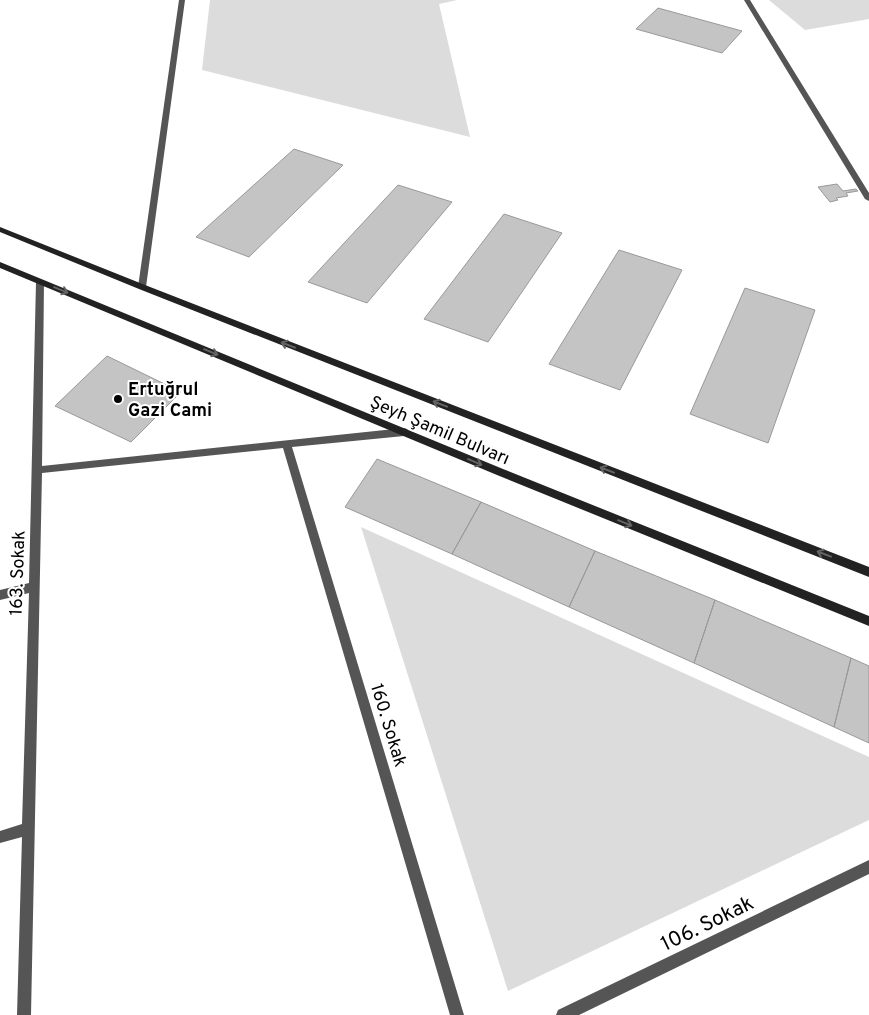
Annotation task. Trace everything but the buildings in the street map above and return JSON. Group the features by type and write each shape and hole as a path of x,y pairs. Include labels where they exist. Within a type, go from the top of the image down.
{"main road":[{"name":"Şeyh Şamil Bulvarı","path":"0,229 142,287 869,572"},
{"name":"Şeyh Şamil Bulvarı","path":"0,265 500,472 869,621"}],"street":[{"path":"142,287 182,0"},
{"path":"747,0 869,199"},
{"name":"163. Sokak","path":"24,1015 33,587 38,470 40,282"},
{"path":"38,470 404,432"},
{"name":"160. Sokak","path":"287,445 457,1015"},
{"path":"0,595 33,587"},
{"path":"0,837 28,829"},
{"name":"106. Sokak","path":"563,1015 869,867"}],"shaded area":[{"path":"210,0 457,0 439,4 470,137 202,70"},
{"path":"769,0 869,0 869,19 805,30"},
{"path":"361,527 869,757 869,820 508,991"}],"place":[{"name":"Ertuğrul Gazi Cami","path":"118,399"}]}
